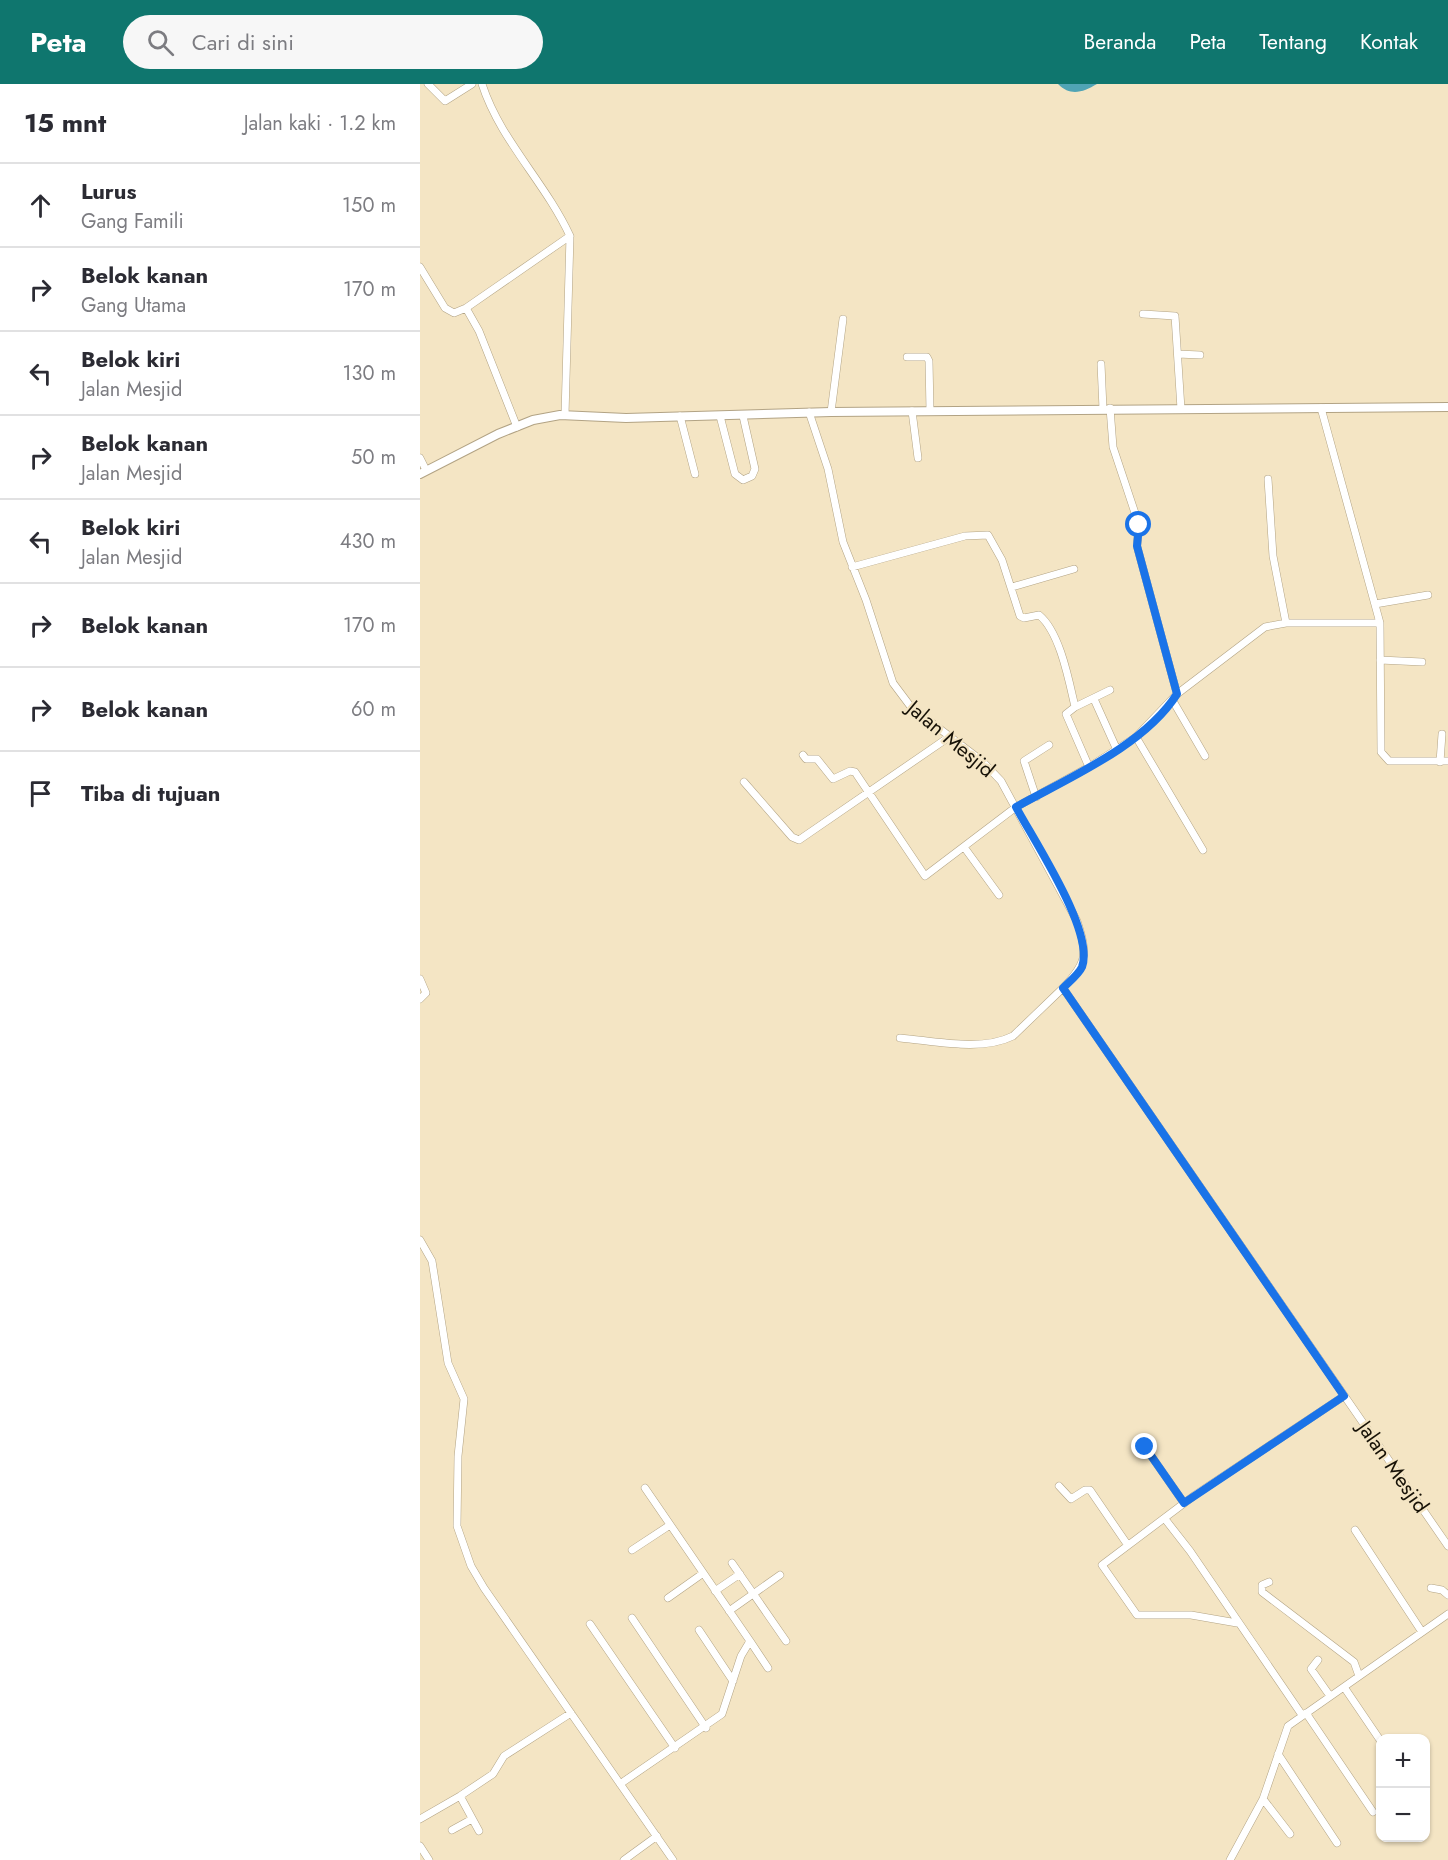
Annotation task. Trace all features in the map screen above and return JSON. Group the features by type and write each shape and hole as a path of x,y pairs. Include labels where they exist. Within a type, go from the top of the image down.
{"street":[{"path":"428,84 446,101 472,84"},
{"path":"482,84 492,113 548,194 570,236 565,415"},
{"path":"420,267 450,312 458,312 570,236"},
{"path":"466,308 479,331 517,427"},
{"path":"1143,314 1175,316 1181,409"},
{"path":"831,412 843,319"},
{"path":"1178,354 1200,355"},
{"path":"907,357 927,357 929,361 930,411"},
{"path":"1101,364 1113,447 1139,525 1137,546 1177,694"},
{"path":"420,458 423,472 517,427 543,417 565,415 606,418 743,416 809,412 1448,407"},
{"path":"1321,408 1380,623 1380,749 1382,756 1389,761 1444,762 1442,734"},
{"path":"912,411 918,458"},
{"name":"Jalan Mesjid","path":"809,412 828,469 836,521 897,691 911,707 990,768 1016,807 1077,921 1084,943 1081,969 1063,988 1448,1546"},
{"path":"680,416 694,474"},
{"path":"720,416 735,474 743,480 750,478 755,470 743,416"},
{"path":"1268,479 1273,556 1286,622"},
{"path":"852,567 965,536 985,534 997,548 1022,617 1039,615 1046,624 1062,659 1075,707"},
{"path":"1012,586 1074,568"},
{"path":"1375,604 1428,595"},
{"path":"802,755 806,759 817,759 833,779 853,771 925,876 1016,807 1089,767 1136,737 1173,701 1177,694 1259,631 1275,623 1286,622 1380,623"},
{"path":"1380,660 1422,662"},
{"path":"1089,767 1066,714 1075,707 1110,690"},
{"path":"1094,699 1117,750"},
{"path":"1173,701 1205,756"},
{"path":"744,782 795,839 803,838 948,737"},
{"path":"1136,737 1203,850"},
{"path":"1035,796 1024,761 1049,745"},
{"path":"964,847 999,895"},
{"path":"420,979 426,993 420,999"},
{"path":"900,1038 947,1043 1004,1041 1013,1036 1063,988"},
{"path":"420,1240 432,1261 446,1357 464,1399 456,1512 460,1538 480,1581 673,1860"},
{"path":"1238,1623 1191,1615 1136,1615 1102,1565 1184,1503 1344,1396"},
{"path":"1145,1447 1184,1503"},
{"path":"1059,1486 1071,1499 1085,1490 1090,1490 1127,1544"},
{"path":"645,1488 768,1668"},
{"path":"1165,1519 1190,1551 1238,1623 1373,1812"},
{"path":"632,1550 670,1525"},
{"path":"1354,1530 1422,1632"},
{"path":"732,1563 786,1641"},
{"path":"668,1598 702,1574"},
{"path":"715,1591 740,1574"},
{"path":"729,1611 780,1575"},
{"path":"1269,1582 1262,1585 1262,1592 1354,1662 1359,1676"},
{"path":"1431,1588 1442,1590 1448,1595"},
{"path":"1230,1860 1263,1799 1288,1726 1448,1614"},
{"path":"632,1618 706,1728"},
{"path":"591,1624 675,1748"},
{"path":"699,1630 733,1681"},
{"path":"620,1784 706,1728 722,1714 750,1641"},
{"path":"1318,1660 1311,1669 1330,1696"},
{"path":"1344,1687 1376,1734"},
{"path":"420,1819 493,1774 504,1756 571,1713"},
{"path":"1278,1754 1336,1843"},
{"path":"460,1796 480,1831"},
{"path":"1263,1799 1290,1834"},
{"path":"452,1830 472,1819"},
{"path":"624,1860 657,1836"},
{"path":"420,1846 429,1860"}],"water":[{"path":"1058,84 1097,84 1072,92"}],"route":[{"path":"1139,525 1140,532 1136,537 1137,546 1177,694 1173,701 1136,737 1089,767 1016,807 1077,921 1084,943 1081,969 1063,988 1344,1396 1184,1503 1145,1447"}]}
